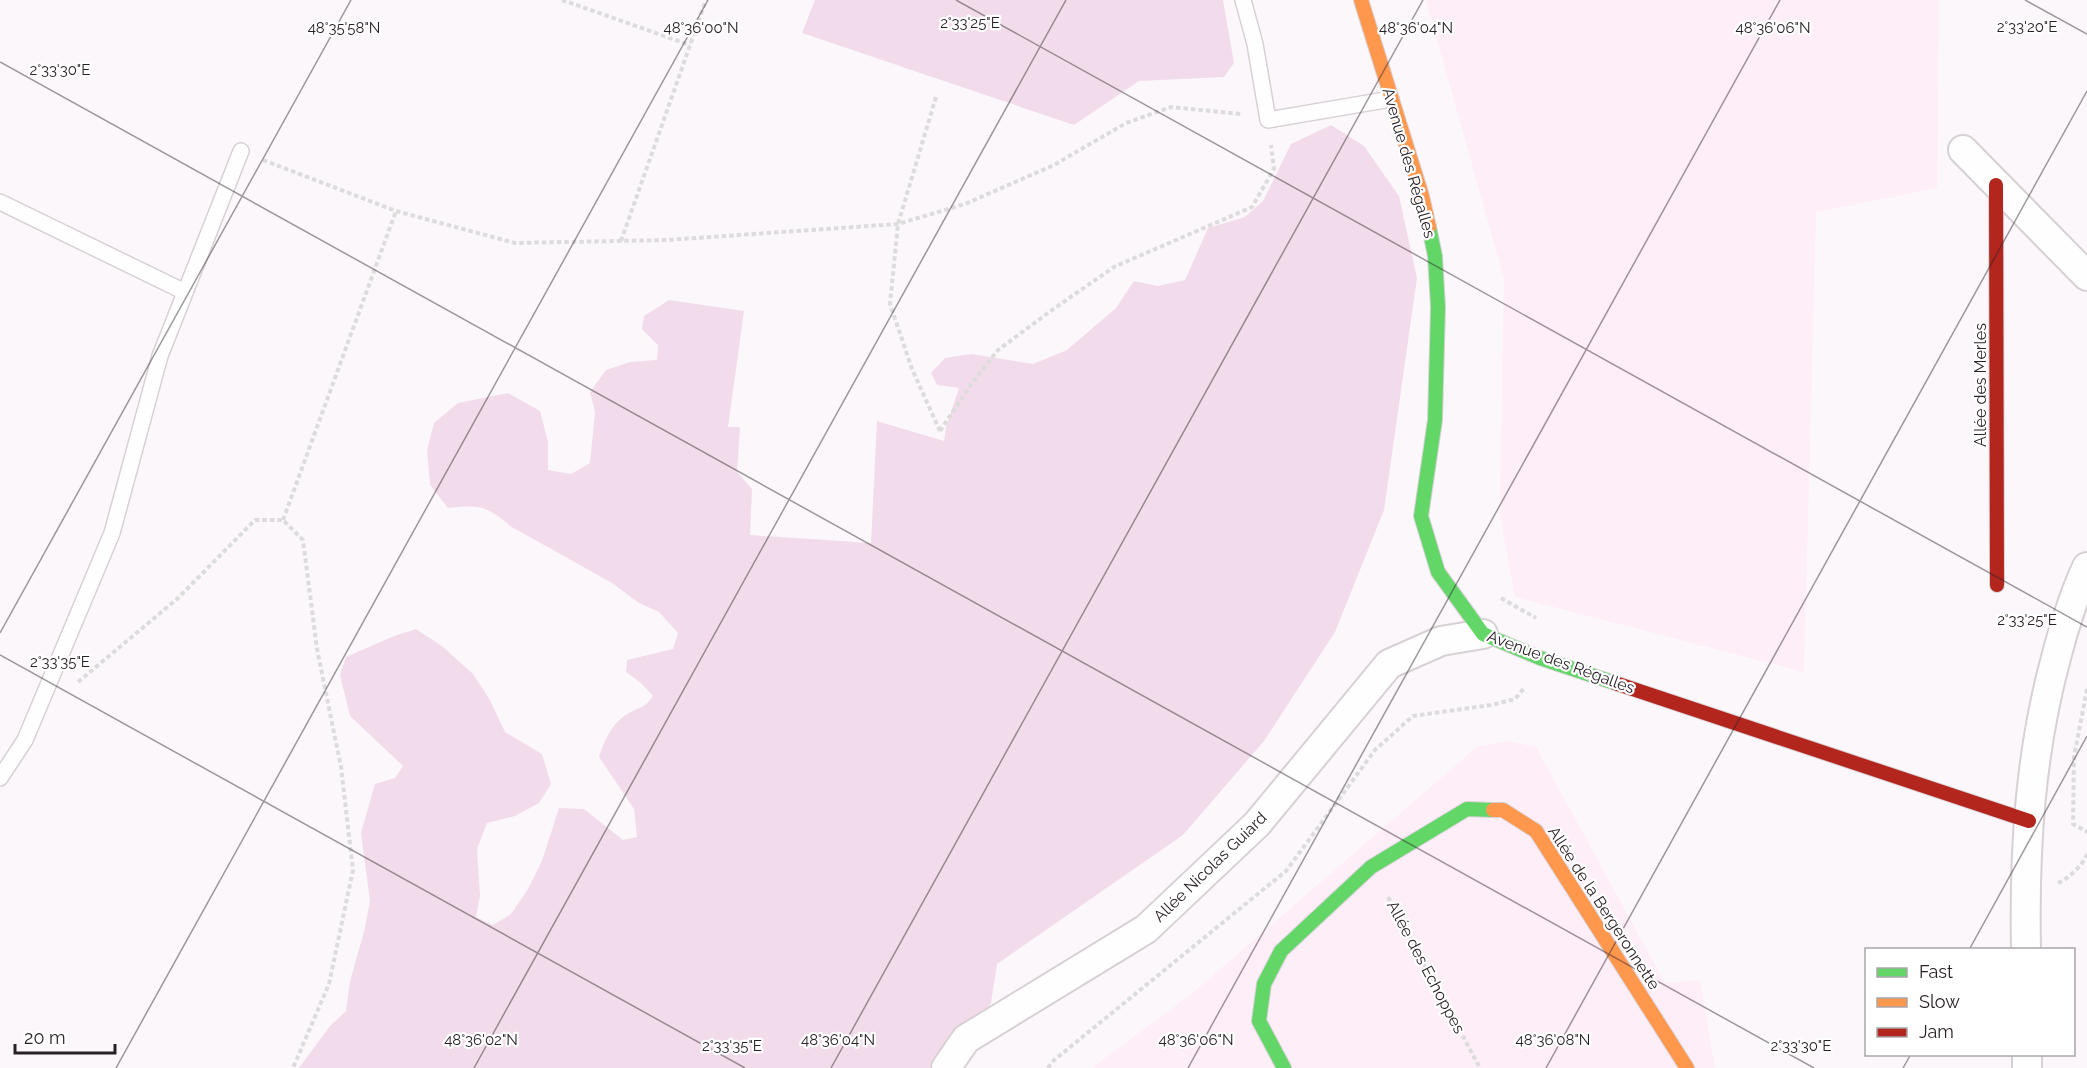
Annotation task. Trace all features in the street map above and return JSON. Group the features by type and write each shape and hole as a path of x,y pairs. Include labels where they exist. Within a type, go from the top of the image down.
{"street":[{"name":"Avenue des Régalles","path":"1361,0 1422,196 1435,256 1438,307 1435,420 1421,516 1438,572 1482,634 1540,657 2029,821"},
{"path":"1963,150 2087,276"},
{"name":"Allée des Merles","path":"1996,185 1997,585"},
{"path":"2026,948 2024,889 2034,758 2049,683 2067,618 2087,567"},
{"name":"Allée Nicolas Guiard","path":"946,1068 966,1038 1146,929 1257,824 1389,664 1441,641 1482,634"},
{"name":"Allée de la Bergeronnette","path":"1284,1068 1259,1021 1264,984 1281,951 1371,867 1467,809 1503,810 1536,831 1687,1068"}],"lane":[{"path":"1243,0 1255,44 1268,120 1391,99"},
{"path":"0,778 25,740 112,533 160,356 241,151"},
{"path":"0,202 185,292"}],"path":[{"path":"562,0 690,45"},
{"path":"621,241 706,0"},
{"path":"241,151 396,211 515,243 667,240 898,224 975,199 1054,165 1126,123 1172,107 1233,112 1268,120 1274,169 1252,207 1113,267 998,350 972,383 940,431 912,369 890,304 898,224 936,97"},
{"path":"283,520 396,211"},
{"path":"78,683 177,599 255,520 283,520 303,540 317,649 341,767 352,870 329,984 293,1068"},
{"path":"1048,1068 1053,1061 1286,872 1375,750 1413,716 1491,705 1515,699 1527,684 1540,657 1546,636 1535,616 1501,598 1495,590"},
{"path":"2087,689 2074,757 2073,824 2087,831"},
{"name":"Allée des Echoppes","path":"1371,867 1480,1068"}],"shaded area":[{"path":"815,0 1223,0 1234,63 1224,77 1139,81 1074,125 802,33"},
{"path":"1426,0 1939,0 1937,188 1816,212 1804,672 1515,597 1500,515 1504,279"},
{"path":"1331,125 1364,146 1399,196 1417,278 1384,510 1335,632 1264,741 1183,835 997,964 991,1003 945,1068 299,1068 330,1026 346,1011 350,981 370,901 361,833 375,784 395,778 403,766 350,716 340,675 346,657 416,629 443,647 473,674 490,700 505,732 542,754 551,784 539,803 515,816 487,823 477,849 480,896 476,917 493,925 511,914 528,889 542,861 559,808 584,809 623,840 637,837 634,809 599,757 606,738 618,721 645,705 653,696 626,672 627,660 673,649 678,633 659,612 639,603 612,583 510,526 488,510 475,507 448,508 430,485 427,450 434,423 458,403 508,393 540,411 548,442 548,470 571,474 590,463 595,412 590,392 606,370 630,362 657,360 658,345 642,329 644,316 669,300 744,311 728,427 740,427 737,472 752,489 750,535 871,543 877,421 944,441 946,427 959,388 937,385 931,373 945,358 971,354 1033,364 1067,350 1116,308 1134,281 1158,286 1185,280 1208,228 1245,217 1263,201 1291,144"},
{"path":"1508,741 1536,747 1665,983 1700,980 1715,1068 1092,1068 1195,991 1478,746"}],"traffic: fast":[{"path":"1429,227 1435,256 1438,307 1435,420 1421,516 1438,572 1483,634 1540,658 1615,683"},
{"path":"1284,1068 1259,1021 1264,984 1281,951 1371,867 1467,809 1493,810"}],"traffic: slow":[{"path":"1361,0 1422,196 1429,227"},
{"path":"1493,810 1503,810 1536,831 1687,1068"}],"traffic: jam":[{"path":"1996,185 1997,585"},
{"path":"1615,683 2029,821"}]}
